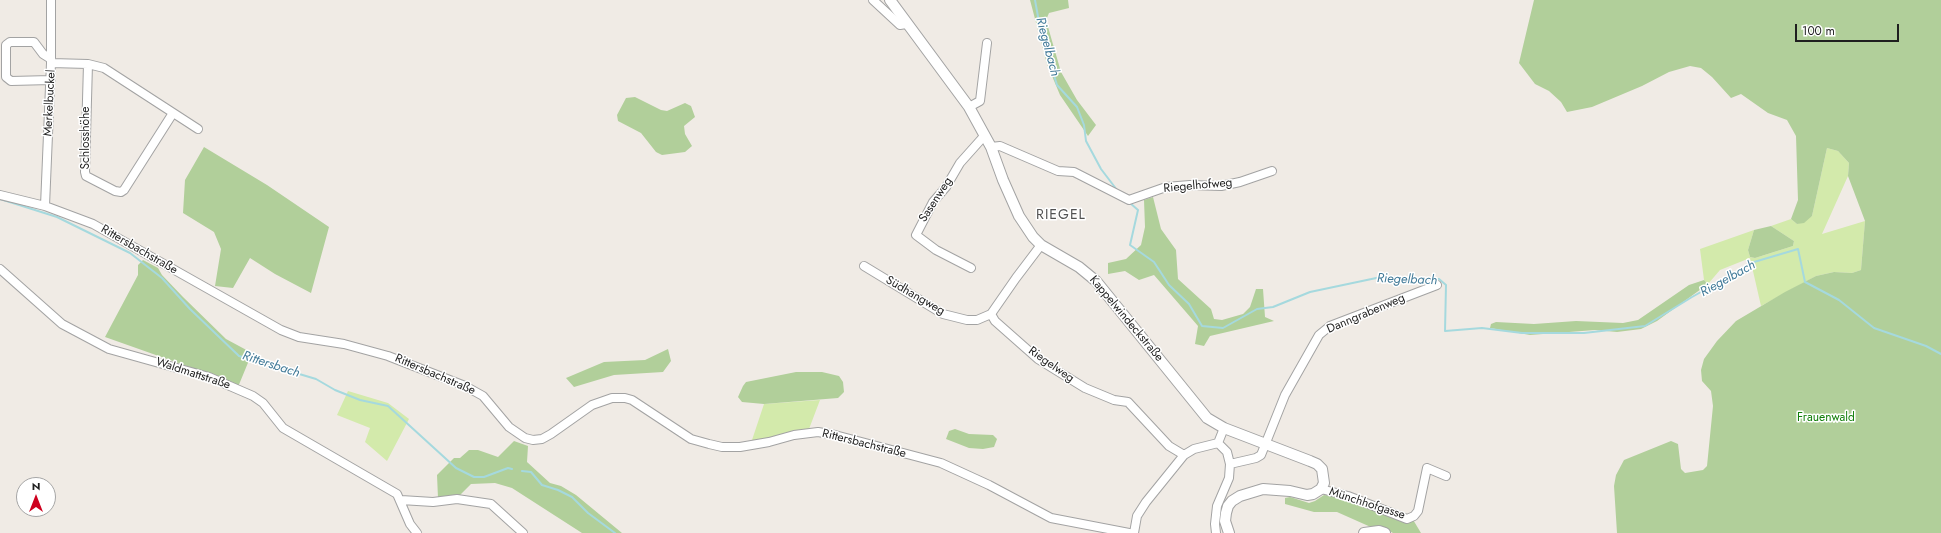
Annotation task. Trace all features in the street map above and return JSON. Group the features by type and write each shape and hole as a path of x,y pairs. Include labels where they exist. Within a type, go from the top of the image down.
{"street":[{"name":"Merkelbuckel","path":"45,206 52,61 50,0"},
{"path":"873,0 900,25 906,24"},
{"name":"Kappelwindeckstraße","path":"890,0 906,24 969,107 985,135 1019,216 1029,233 1041,245 1079,267 1096,281 1200,412 1213,423 1224,428 1317,464 1322,469 1324,476 1321,489"},
{"path":"51,80 11,81 6,77 6,45 10,42 34,42 43,54 52,61 88,64 104,68 198,129"},
{"path":"969,107 980,101 987,43"},
{"name":"Schlosshöhe","path":"88,64 86,176 116,191 121,192 124,190 173,113"},
{"name":"Sasenweg","path":"971,268 936,250 916,235 933,202 946,187 960,163 985,135"},
{"name":"Riegelhofweg","path":"990,147 1000,146 1058,171 1074,172 1129,200 1166,187 1190,185 1221,186 1240,182 1272,171"},
{"name":"Rittersbachstraße","path":"0,195 45,206 93,224 281,330 299,336 344,344 388,356 465,386 483,396 509,427 525,438 533,440 542,439 592,405 612,398 625,398 632,400 691,439 709,444 722,447 740,447 800,434 818,432 835,435 941,463 971,476 1051,518 1129,533"},
{"path":"991,314 1041,245"},
{"name":"Südhangweg","path":"864,266 943,314 967,320 977,320 991,314"},
{"name":"Waldmattstraße","path":"0,269 62,324 108,349 209,377 253,396 263,403 284,428 397,494 401,500"},
{"name":"Danngrabenweg","path":"1230,464 1256,458 1261,455 1285,395 1319,335 1330,326 1437,285"},
{"name":"Riegelweg","path":"991,314 995,321 1038,359 1085,388 1114,400 1128,402 1169,446 1184,456"},
{"path":"1218,443 1224,428"},
{"path":"1134,533 1137,516 1146,502 1184,456 1194,449 1218,443"},
{"path":"1216,533 1215,524 1217,506 1229,478 1230,464 1227,452 1218,443"},
{"name":"Münchhofgasse","path":"1321,489 1348,496 1407,519 1414,516 1418,511 1427,468 1446,476"},
{"path":"1229,533 1225,521 1228,506 1240,496 1263,489 1290,491 1308,495 1318,492 1321,489"},
{"path":"417,533 407,518 401,500 433,502 457,499 491,504 523,533"},
{"path":"1364,533 1379,531 1385,533"}],"green space":[{"path":"1030,0 1068,0 1069,8 1049,13 1046,20 1061,72 1077,100 1096,125 1088,136 1060,95 1047,64"},
{"name":"Frauenwald","path":"1534,0 1941,0 1941,533 1617,533 1614,486 1616,475 1624,460 1671,441 1678,444 1681,469 1685,473 1703,470 1707,466 1713,406 1711,391 1702,381 1701,370 1704,359 1717,341 1736,321 1785,292 1816,276 1834,272 1852,273 1861,270 1865,221 1848,176 1849,163 1838,151 1827,148 1812,216 1804,223 1797,224 1791,219 1798,200 1796,136 1787,120 1768,113 1741,94 1731,98 1712,77 1701,68 1690,66 1669,72 1642,86 1592,107 1567,112 1561,102 1549,91 1535,84 1519,63"},
{"path":"635,97 661,110 667,111 685,103 691,106 695,117 684,126 685,134 692,146 685,152 662,155 656,152 641,133 618,121 617,115 626,98"},
{"path":"204,147 267,185 329,227 311,293 275,274 250,258 233,288 215,286 221,249 214,232 183,213 185,180"},
{"path":"1827,148 1838,151 1849,163 1848,176 1822,234 1865,221 1861,270 1852,273 1834,272 1816,276 1761,306 1750,258 1720,270 1708,284 1704,280 1700,249 1754,230 1748,250 1750,257 1755,258 1793,246 1794,241 1771,226 1791,219 1797,224 1812,216"},
{"path":"1153,197 1161,229 1176,250 1178,279 1211,309 1214,319 1222,320 1243,314 1250,307 1256,289 1263,289 1265,317 1274,321 1210,336 1204,346 1195,344 1198,326 1154,275 1139,280 1125,271 1108,274 1108,263 1126,259 1141,245 1145,227 1144,200"},
{"path":"1771,226 1794,241 1793,246 1755,258 1750,257 1748,250 1754,230"},
{"path":"143,260 158,268 162,275 183,297 226,339 252,353 238,387 201,371 105,337 138,275 138,265"},
{"path":"1704,280 1708,284 1657,321 1641,329 1617,332 1595,330 1530,335 1490,328 1491,324 1496,322 1534,324 1576,321 1623,323 1638,320 1689,285"},
{"path":"668,349 671,361 663,372 614,375 574,387 566,378 604,362 645,360"},
{"path":"796,372 822,372 839,376 843,382 844,392 838,398 764,404 742,402 738,397 746,382"},
{"path":"348,391 388,403 409,419 387,461 365,442 370,428 337,415"},
{"path":"820,400 809,429 751,443 764,404"},
{"path":"955,429 969,434 993,435 997,439 994,447 983,449 969,448 946,439 949,431"},
{"path":"514,441 528,446 527,462 550,483 561,486 576,495 622,533 582,533 512,488 495,483 471,484 459,496 438,498 437,475 454,458 460,458 469,450 478,450 498,457"},
{"path":"1324,495 1347,498 1412,518 1421,533 1393,533 1384,528 1373,528 1337,512 1314,512 1285,504 1285,498 1290,497 1309,503"}],"waterway":[{"name":"Riegelbach","path":"1035,0 1041,33 1057,85 1077,107 1084,125 1086,141 1101,169 1117,190"},
{"name":"Rittersbach","path":"0,199 57,217 130,253 162,278 190,309 239,356 316,379 335,390 360,400 388,406 456,468 474,477 484,477 508,468 512,469"},
{"name":"Riegelbach","path":"1130,203 1138,210 1130,245 1154,262 1169,285 1189,304 1202,326 1223,328 1257,309 1273,307 1310,292 1381,277 1439,279 1446,285 1445,331 1482,328 1522,333 1584,333 1645,326 1692,297 1754,262 1798,249 1805,282 1839,300 1874,328 1926,346 1941,354"},
{"path":"522,471 531,472 542,485 558,490 572,497 588,513 615,533"}],"district":[{"name":"RIEGEL","path":"1061,216"}]}
